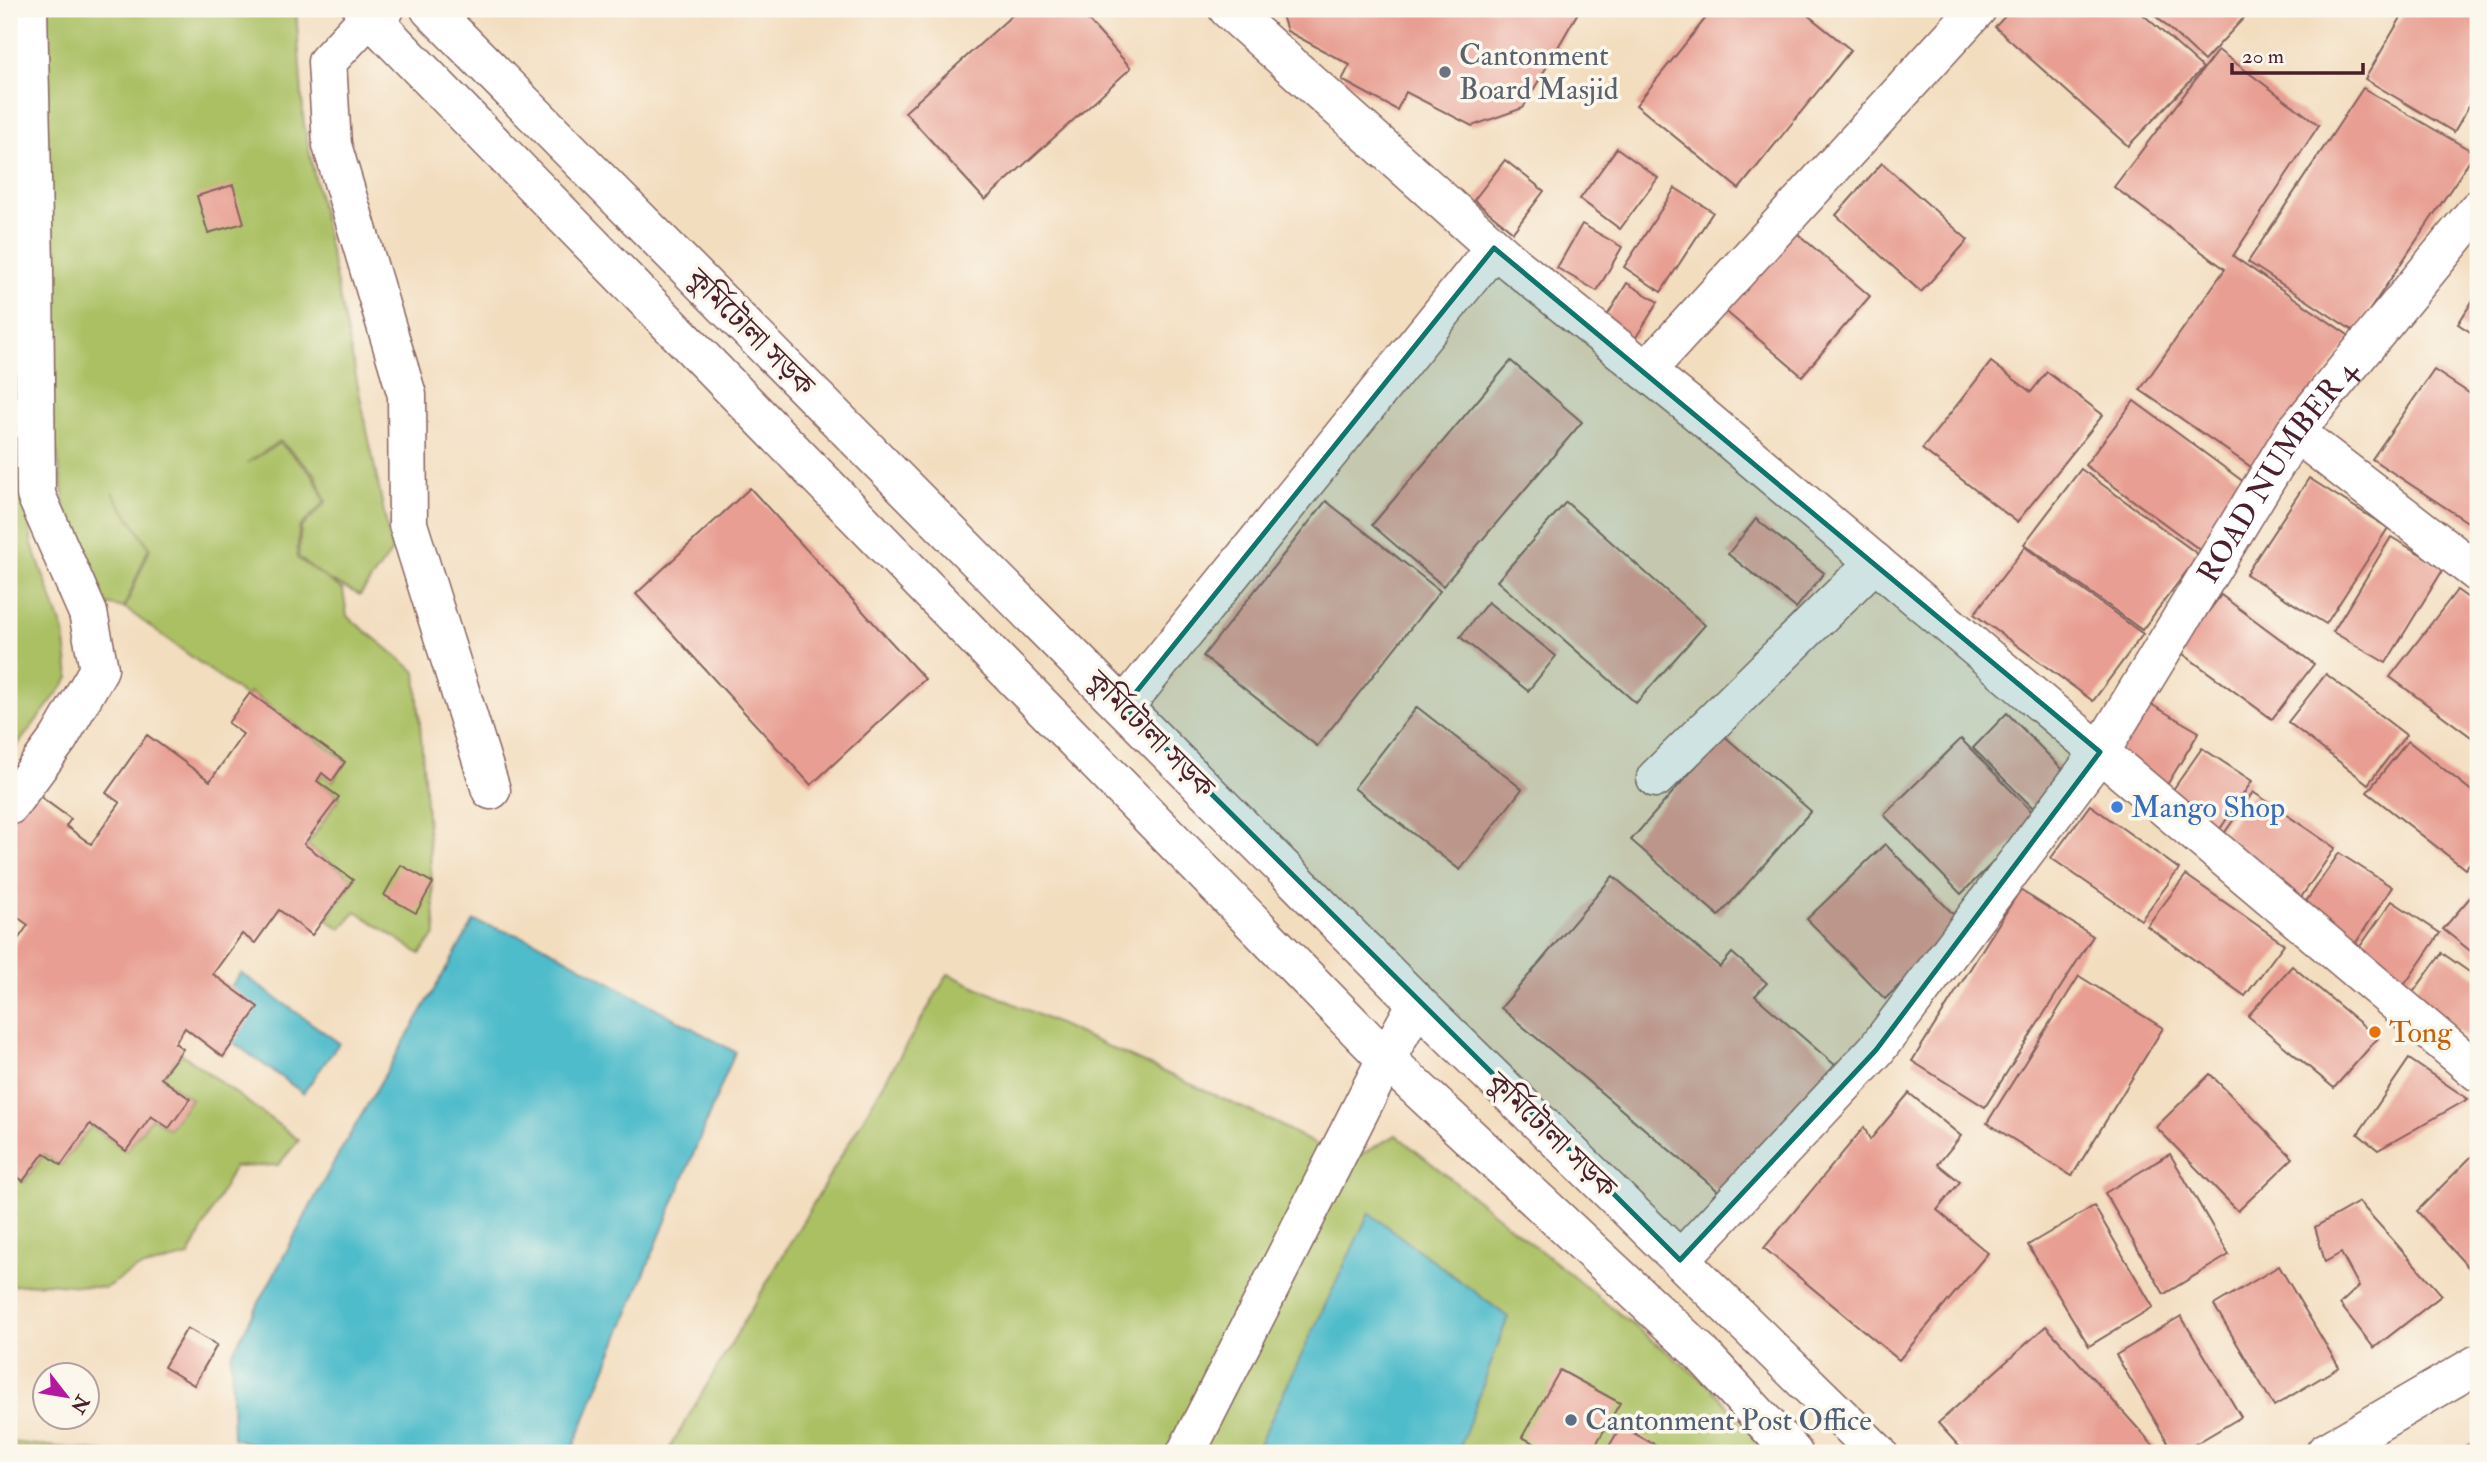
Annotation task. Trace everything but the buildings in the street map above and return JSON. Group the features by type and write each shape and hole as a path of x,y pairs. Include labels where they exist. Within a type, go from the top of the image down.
{"street":[{"path":"9,806 60,738 99,669 88,613 36,495 28,9"},
{"name":"কুর্মিটোলা সড়ক","path":"430,9 1417,1003 1878,1453"},
{"path":"1228,9 1494,248 1875,562 2478,1072"},
{"path":"1646,371 1977,9"},
{"path":"372,11 327,62 332,145 407,395 408,524 491,790"},
{"name":"কুর্মিটোলা সড়ক","path":"372,11 1386,1059 1701,1353 1793,1453"},
{"name":"ROAD NUMBER 4","path":"1680,1260 1876,1050 2100,752 2295,432 2478,209"},
{"path":"1124,707 1494,248"},
{"path":"2295,432 2478,573"},
{"path":"1656,778 1875,562"},
{"path":"1185,1453 1417,1003"},
{"path":"2325,1453 2478,1364"}],"highlighted area":[{"path":"1494,248 2100,752 1876,1050 1680,1260 1124,707"}],"green space":[{"path":"9,9 296,9 304,125 392,551 360,595 328,579 343,590 347,616 416,672 436,934 420,954 356,911 341,929 327,920 354,880 307,845 340,797 317,781 322,774 333,781 346,761 250,692 246,697 125,608 150,548 112,492 149,547 124,608 97,602 66,516 57,453 9,425","holes":["280,441 315,474 326,502 301,528 298,557 325,577 297,558 299,528 325,502 313,475 280,443 247,463"]},
{"path":"9,429 16,434 32,544 64,632 69,678 9,756"},
{"path":"948,974 1276,1123 1347,1162 1396,1135 1712,1388 1767,1453 667,1453"},
{"path":"181,1053 299,1140 278,1165 234,1167 189,1256 136,1269 105,1288 46,1283 9,1286 9,1171 24,1182 44,1154 61,1165 91,1126 126,1151 152,1117 169,1129 191,1099 162,1078"},
{"path":"9,1442 106,1452 110,1453 9,1453"}],"water":[{"path":"474,921 535,941 735,1052 571,1453 284,1453 233,1438 231,1355 333,1164"},
{"path":"241,973 339,1043 303,1093 205,1022"},
{"path":"1369,1213 1508,1317 1458,1453 1255,1453"}],"place":[{"name":"Cantonment Board Masjid","path":"1445,72"},
{"name":"Mango Shop","path":"2117,807"},
{"name":"Tong","path":"2375,1032"},
{"name":"Cantonment Post Office","path":"1571,1420"}]}
